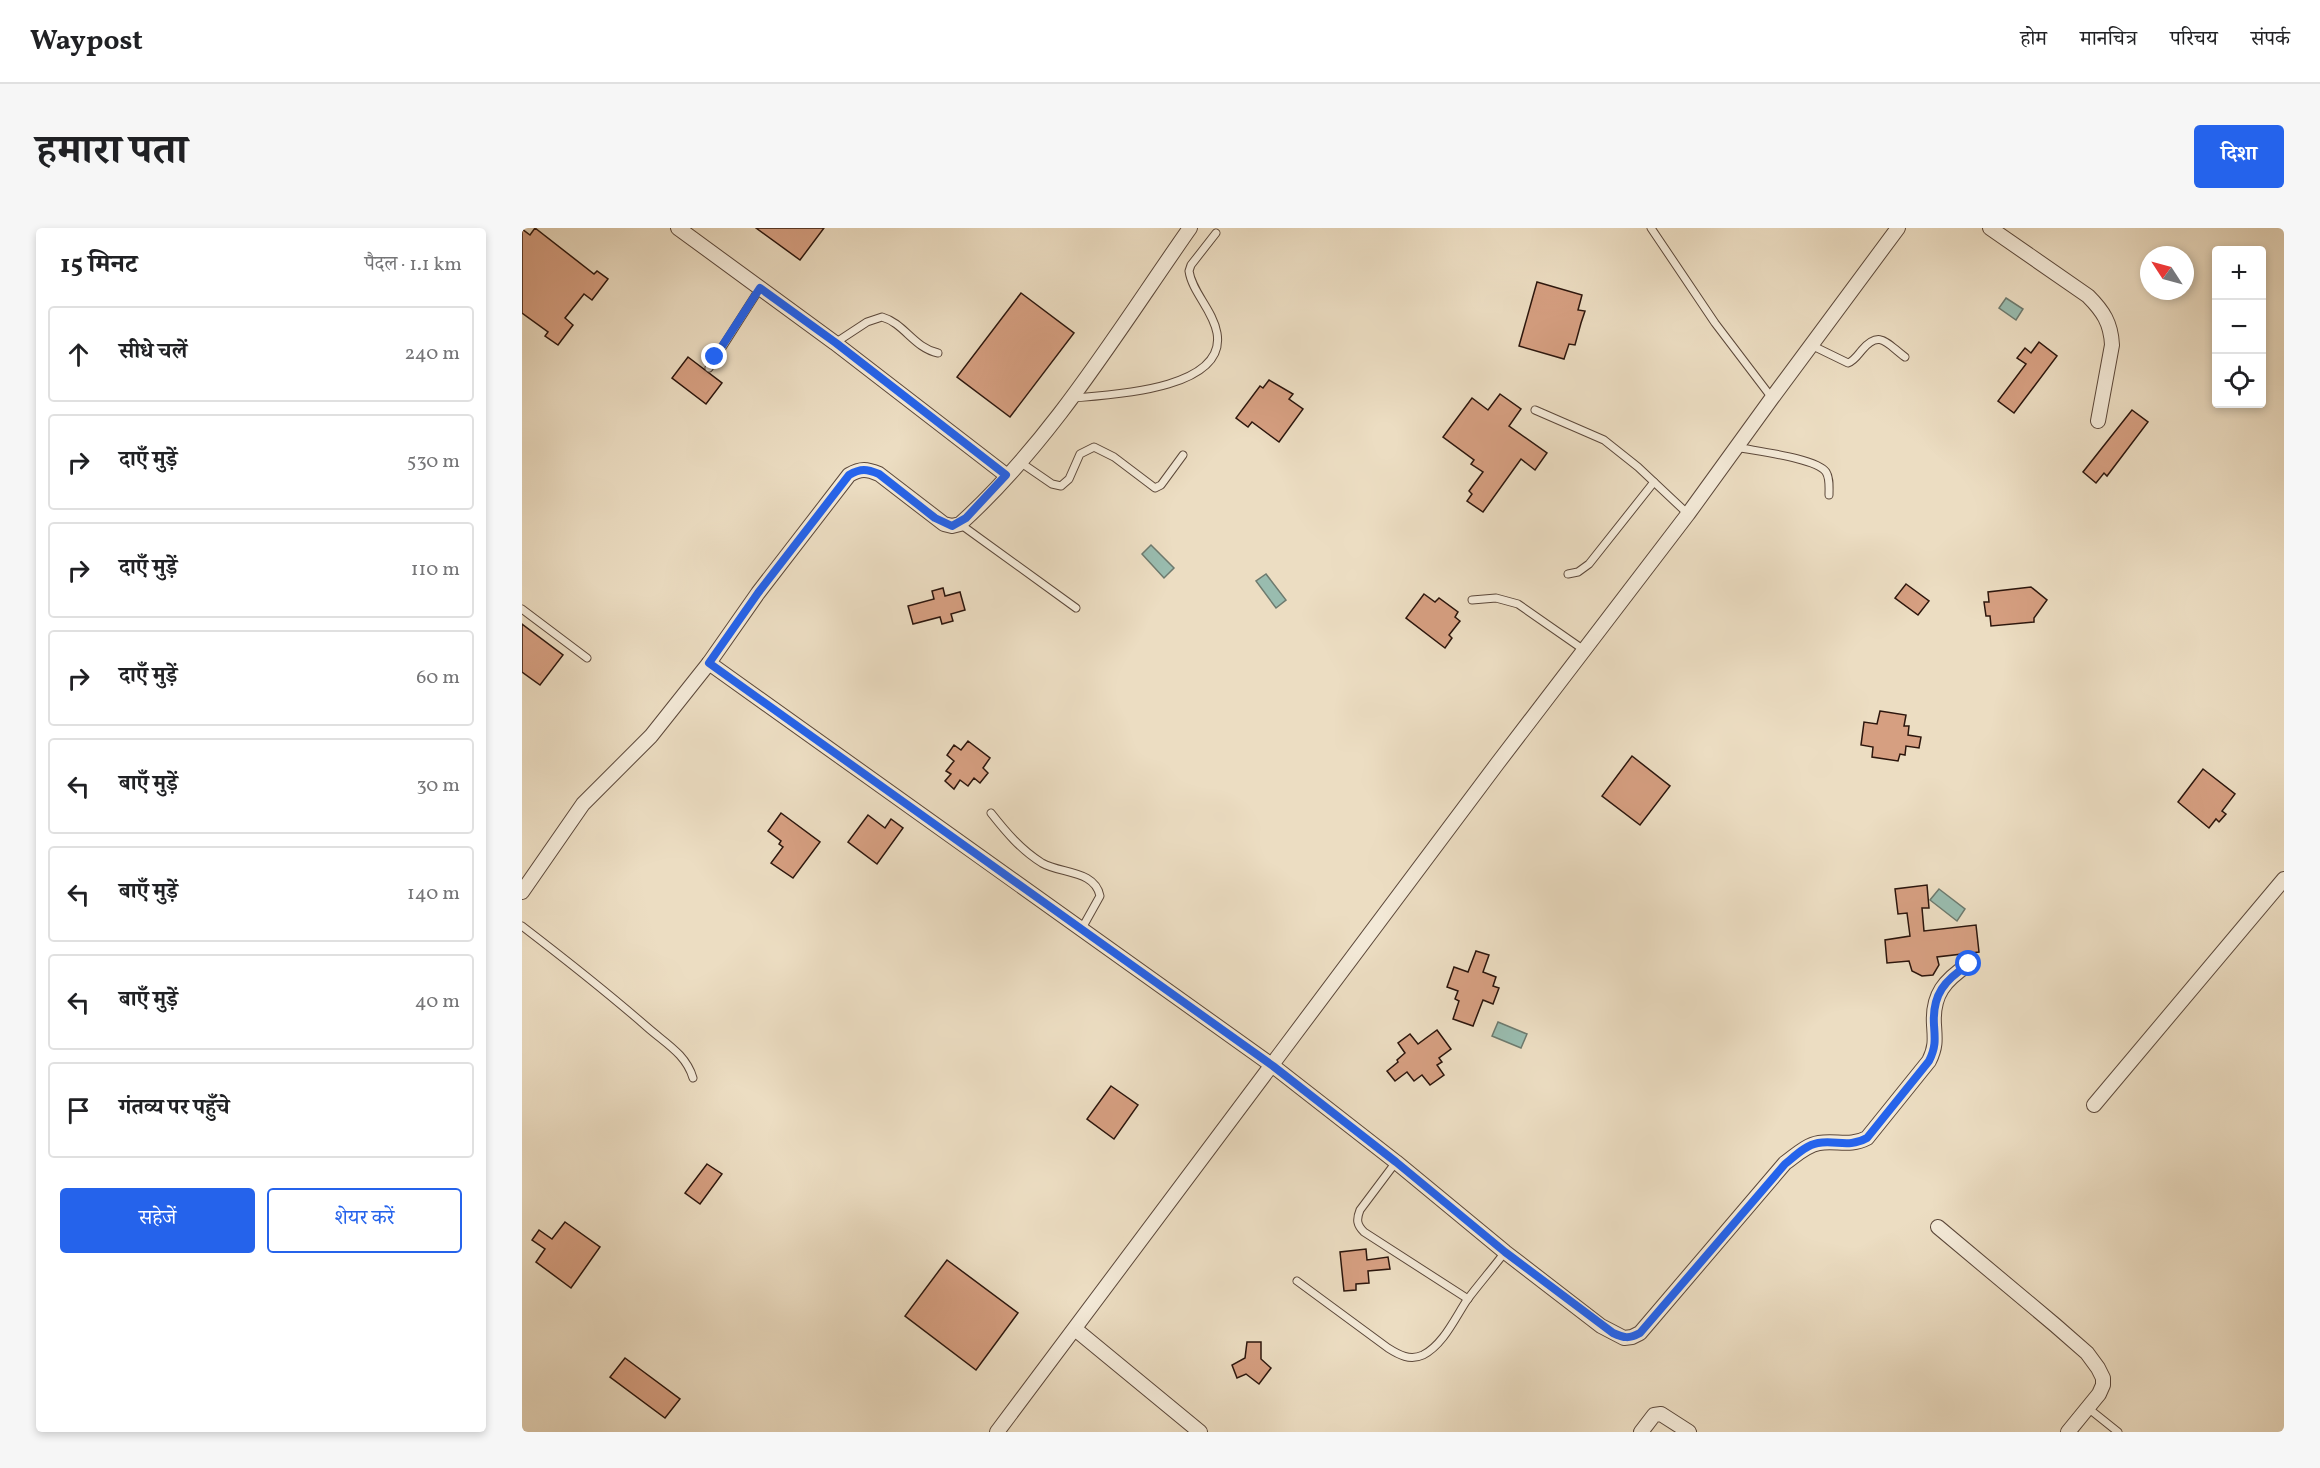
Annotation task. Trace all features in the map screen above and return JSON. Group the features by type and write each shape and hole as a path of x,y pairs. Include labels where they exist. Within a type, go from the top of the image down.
{"street":[{"path":"678,228 836,343 1006,475"},
{"path":"522,892 583,804 651,736 709,663 758,593 849,475 860,469 870,470 879,474 944,524 952,526 960,524 1020,462 1071,398 1190,228"},
{"path":"997,1432 1584,650 1689,514 1898,228"},
{"path":"1990,228 2088,296 2108,320 2112,333 2112,345 2098,421"},
{"path":"709,663 1273,1066 1396,1162 1505,1252 1613,1333 1624,1338 1632,1338 1640,1333 1785,1164 1810,1145 1844,1144 1867,1138 1929,1061 1935,1047 1935,999 1953,975 1969,964"},
{"path":"2094,1106 2284,879"},
{"path":"1938,1227 2087,1353 2098,1368 2103,1378 2099,1394 2068,1432"},
{"path":"1075,1329 1200,1432"},
{"path":"1641,1432 1654,1415 1661,1414 1689,1432"}],"lane":[{"path":"1651,228 1720,330 1772,398"},
{"path":"1071,398 1156,388 1174,383 1210,361 1216,353 1217,333 1209,309 1189,271 1191,265 1216,233"},
{"path":"709,368 760,288"},
{"path":"836,343 867,322 882,317 896,324 919,345 938,353"},
{"path":"1811,345 1848,363 1854,360 1871,340 1878,339 1905,357"},
{"path":"1535,410 1604,441 1689,514"},
{"path":"1020,462 1052,484 1061,486 1070,479 1080,454 1094,447 1114,457 1155,488 1161,485 1184,455"},
{"path":"1736,447 1778,454 1821,466 1828,475 1829,495"},
{"path":"1568,574 1578,572 1589,564 1654,482"},
{"path":"960,524 1076,608"},
{"path":"1472,600 1496,598 1518,604 1584,650"},
{"path":"522,609 587,658"},
{"path":"991,813 1012,840 1027,853 1044,864 1084,877 1099,888 1100,896 1081,930"},
{"path":"522,926 600,986 671,1046 684,1059 693,1077"},
{"path":"1396,1162 1360,1210 1359,1226 1468,1299"},
{"path":"1297,1281 1403,1357 1423,1355 1438,1342 1505,1252"},
{"path":"2088,1408 2118,1432"}],"shaded area":[{"path":"2006,298 2023,309 2016,320 1999,308"},
{"path":"1151,545 1174,568 1164,578 1142,554"},
{"path":"1266,574 1286,600 1276,608 1256,581"},
{"path":"1939,889 1965,909 1957,921 1930,900"},
{"path":"1498,1022 1527,1034 1521,1048 1492,1036"}],"building":[{"path":"535,228 594,274 597,271 608,279 592,300 584,294 565,318 573,325 558,345 545,336 548,332 522,313 522,229 530,235"},
{"path":"756,228 824,228 800,260"},
{"path":"1537,282 1582,295 1578,310 1585,311 1575,345 1569,344 1564,359 1519,346"},
{"path":"1021,293 1074,333 1010,417 957,377"},
{"path":"2039,342 2057,356 2014,413 1998,401 2026,364 2017,358 2025,348 2031,353"},
{"path":"688,357 722,383 706,404 672,378"},
{"path":"1269,380 1293,394 1289,399 1303,409 1279,442 1252,422 1248,427 1236,418 1260,386 1263,388"},
{"path":"1500,394 1521,409 1509,426 1547,453 1535,470 1521,459 1483,512 1467,501 1472,494 1469,491 1483,472 1471,464 1474,460 1443,437 1472,398 1488,410"},
{"path":"2132,410 2148,422 2107,476 2104,473 2096,483 2083,472"},
{"path":"1906,584 1929,601 1918,615 1895,598"},
{"path":"2031,587 2047,600 2034,618 2034,622 1991,626 1990,616 1986,616 1984,602 1989,602 1988,592"},
{"path":"943,588 945,596 960,592 965,610 951,614 953,621 942,624 940,617 913,624 908,606 934,599 932,591"},
{"path":"1424,594 1435,602 1439,598 1458,612 1455,617 1460,621 1449,635 1452,638 1445,648 1406,618"},
{"path":"522,624 563,655 540,685 522,672"},
{"path":"1880,711 1906,715 1904,726 1909,726 1908,735 1921,737 1919,748 1906,746 1905,755 1900,754 1898,761 1872,757 1873,747 1861,745 1864,722 1877,724"},
{"path":"968,741 990,758 983,768 988,773 980,783 974,778 968,786 960,780 954,789 945,781 951,774 946,771 954,761 947,755 954,745 961,750"},
{"path":"1632,756 1670,786 1640,825 1602,796"},
{"path":"2203,769 2235,794 2222,811 2226,814 2219,822 2216,819 2209,828 2178,802"},
{"path":"781,813 820,842 793,878 771,863 783,847 779,844 781,841 768,831"},
{"path":"868,815 885,828 891,819 903,828 877,864 848,842"},
{"path":"1927,885 1929,908 1922,908 1924,931 1976,925 1979,952 1937,957 1939,965 1933,975 1922,976 1912,971 1909,961 1887,963 1885,940 1910,936 1907,913 1898,914 1895,889"},
{"path":"1476,951 1489,955 1483,972 1496,977 1493,986 1499,988 1493,1004 1483,1000 1473,1026 1453,1019 1459,1001 1455,999 1458,991 1447,987 1454,967 1468,972"},
{"path":"1437,1030 1451,1049 1439,1058 1442,1062 1437,1065 1444,1075 1430,1085 1422,1075 1414,1081 1407,1072 1395,1081 1387,1071 1405,1053 1398,1043 1410,1034 1418,1044"},
{"path":"1111,1086 1138,1105 1114,1139 1087,1119"},
{"path":"707,1164 722,1174 700,1204 685,1193"},
{"path":"565,1222 600,1247 571,1288 536,1262 545,1249 532,1240 539,1230 552,1239"},
{"path":"1366,1249 1367,1260 1388,1257 1390,1269 1368,1271 1369,1283 1356,1284 1356,1290 1344,1291 1340,1252"},
{"path":"947,1260 1018,1313 976,1370 905,1316"},
{"path":"1247,1342 1261,1342 1261,1359 1271,1368 1259,1384 1246,1374 1237,1378 1232,1365 1245,1358"},
{"path":"625,1358 680,1399 665,1418 610,1377"}],"route":[{"path":"715,357 760,288 836,343 1006,475 960,524 952,526 935,518 879,474 860,469 849,475 758,593 709,663 1273,1066 1396,1162 1505,1252 1613,1333 1624,1338 1632,1338 1640,1333 1773,1175 1785,1164 1810,1145 1844,1144 1867,1138 1929,1061 1936,1039 1935,999 1946,982 1969,964"}]}
